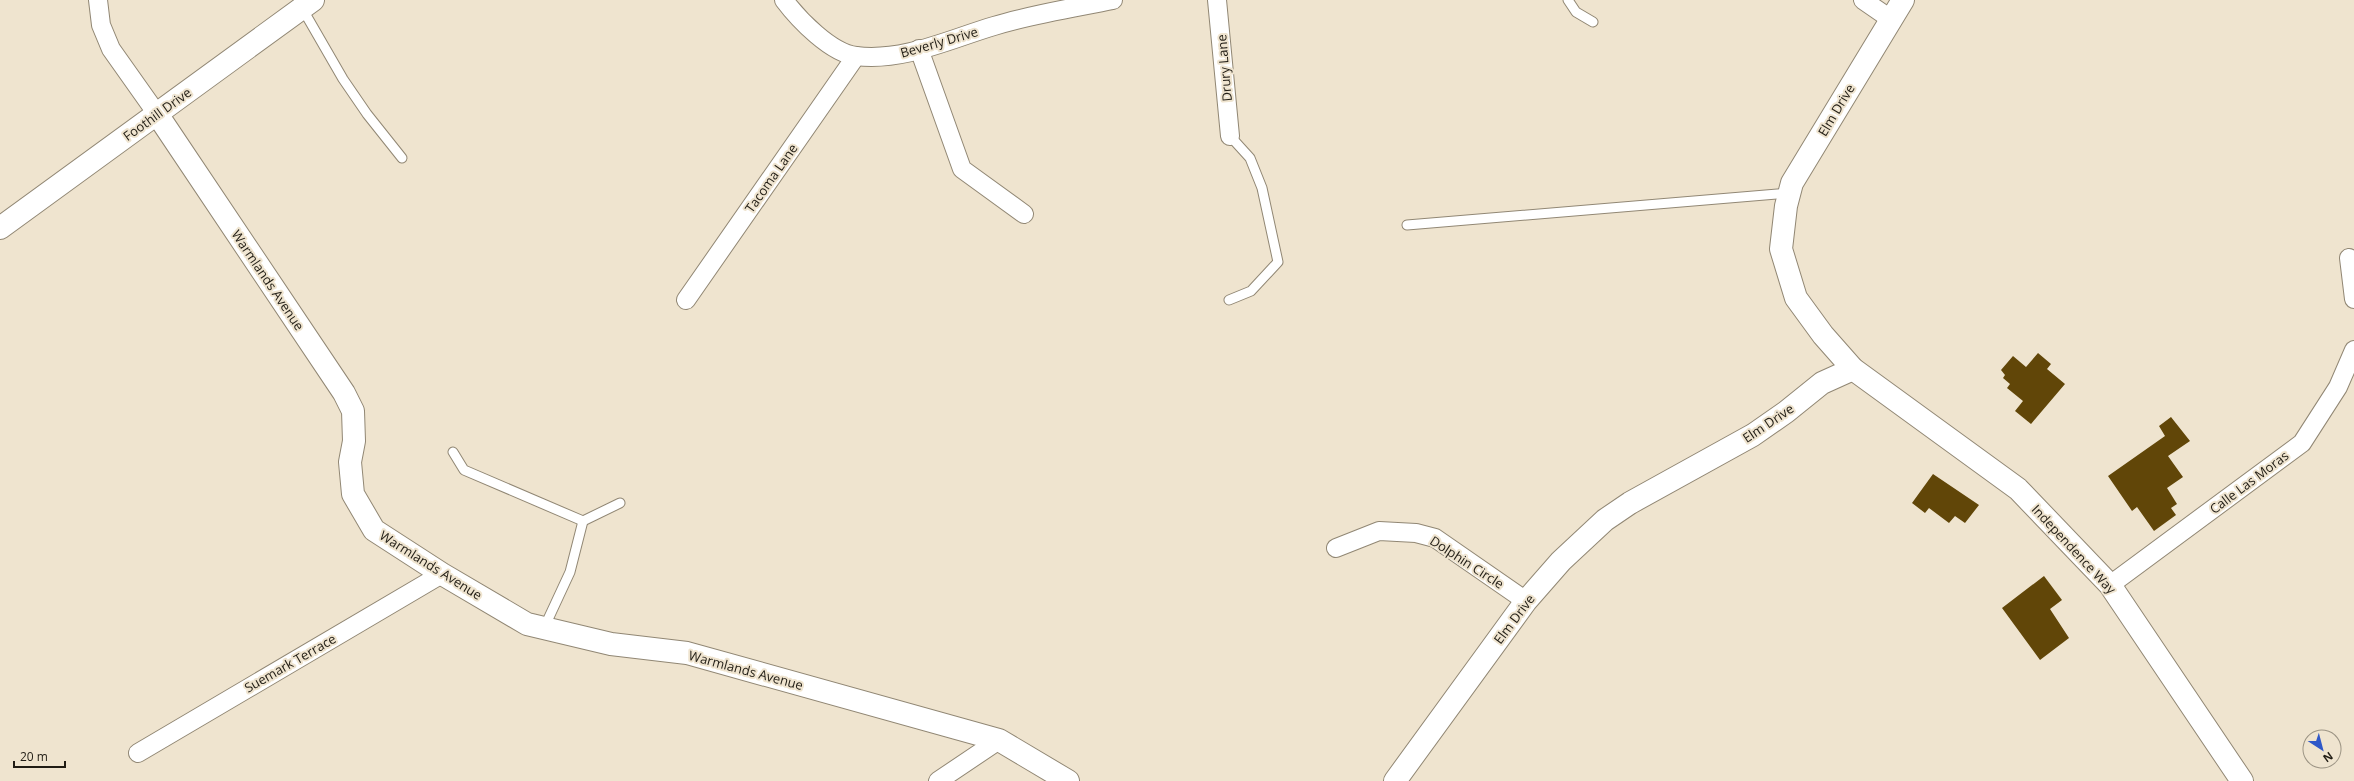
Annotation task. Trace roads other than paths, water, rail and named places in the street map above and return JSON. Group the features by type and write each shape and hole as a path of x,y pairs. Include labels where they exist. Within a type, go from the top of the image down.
{"street":[{"name":"Warmlands Avenue","path":"98,0 101,25 111,49 157,114 344,393 353,410 354,441 350,462 353,494 374,530 442,574 527,624 611,644 687,653 999,740 1068,781"},
{"name":"Beverly Drive","path":"784,0 797,18 838,50 856,56 902,55 996,25 1113,0"},
{"name":"Drury Lane","path":"1217,0 1230,136"},
{"path":"1863,0 1892,20"},
{"name":"Elm Drive","path":"1395,781 1526,601 1561,560 1605,520 1630,503 1753,435 1786,412 1822,383 1853,369 1823,335 1796,298 1781,249 1789,192 1792,184 1903,0"},
{"name":"Foothill Drive","path":"0,228 308,4"},
{"path":"919,49 962,169 1024,214"},
{"name":"Tacoma Lane","path":"686,300 856,56"},
{"path":"2349,258 2354,299"},
{"name":"Calle Las Moras","path":"2110,585 2302,442 2338,387 2354,350"},
{"name":"Independence Way","path":"1853,369 2018,489 2110,585 2242,781"},
{"name":"Dolphin Circle","path":"1336,548 1379,531 1416,533 1429,536 1435,538 1526,601"},
{"name":"Suemark Terrace","path":"138,752 442,574"},
{"path":"938,781 999,740"}],"lane":[{"path":"1568,0 1576,12 1593,22"},
{"path":"308,4 343,79 366,114 402,158"},
{"path":"1229,300 1251,291 1278,262 1260,182 1250,158 1230,136"},
{"path":"1407,225 1789,192"},
{"path":"453,452 464,470 583,521 620,503"},
{"path":"544,628 570,572 583,521"}]}
